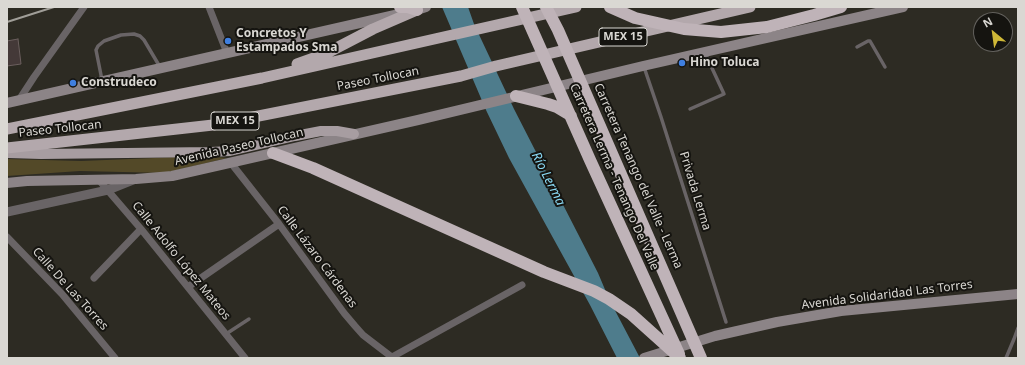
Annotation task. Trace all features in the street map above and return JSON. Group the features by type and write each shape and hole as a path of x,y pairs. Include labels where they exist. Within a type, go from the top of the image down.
{"highway":[{"path":"400,7 421,9"},
{"name":"Carretera Lerma - Tenango Del Valle","path":"522,7 681,358"},
{"name":"Carretera Tenango del Valle - Lerma","path":"546,7 558,30 701,358"},
{"path":"555,7 560,19 558,30"},
{"name":"Paseo Tollocan","path":"7,129 262,78 576,7"},
{"path":"610,7 635,18 684,28 721,32 767,27 841,7"},
{"name":"Paseo Tollocan","path":"7,148 213,125 461,76 496,66 750,7"},
{"path":"262,78 295,64 325,54 373,29 421,9"},
{"path":"514,97 548,104 567,113 576,123 587,143 689,358"},
{"path":"273,153 313,168 544,272 594,291 632,314 681,358"}],"main road":[{"name":"Avenida Paseo Tollocan","path":"7,183 27,181 136,179 172,176 902,7"},
{"path":"7,103 421,9"},
{"path":"7,153 219,152 321,131 337,131 354,134"},
{"name":"Avenida Solidaridad Las Torres","path":"644,358 722,335 777,322 841,311 1018,294"}],"street":[{"path":"19,100 84,7"},
{"path":"209,7 227,53"},
{"name":"Calle Lázaro Cárdenas","path":"231,163 279,224 344,313 367,338 393,357"},
{"name":"Calle Adolfo López Mateos","path":"98,179 141,229 245,358"},
{"path":"7,212 108,190 136,179"},
{"path":"188,288 279,224"},
{"path":"94,278 141,229"},
{"name":"Calle De Las Torres","path":"7,237 62,294 115,358"},
{"path":"393,357 522,285"}],"lane":[{"path":"103,81 96,50 104,41 121,35 134,34 140,36 144,40 160,68"},
{"path":"857,47 870,41 884,67"},
{"path":"690,109 724,94 705,52"},
{"name":"Privada Lerma","path":"643,66 661,117 726,322"},
{"path":"226,334 249,319"},
{"path":"1006,358 1018,328"}],"shaded area":[{"path":"204,156 227,158 165,173 80,171 7,176 7,159 81,161"}],"water":[{"name":"Río Lerma","path":"442,7 468,7 474,24 514,109 640,358 617,358 590,305 509,158 486,110"}],"building":[{"path":"18,39 21,64 7,66 7,41"}],"railway":[{"path":"7,22 54,7"}],"place":[{"name":"Concretos Y Estampados Sma","path":"228,41"},
{"name":"Hino Toluca","path":"682,63"},
{"name":"Construdeco","path":"73,83"}]}
